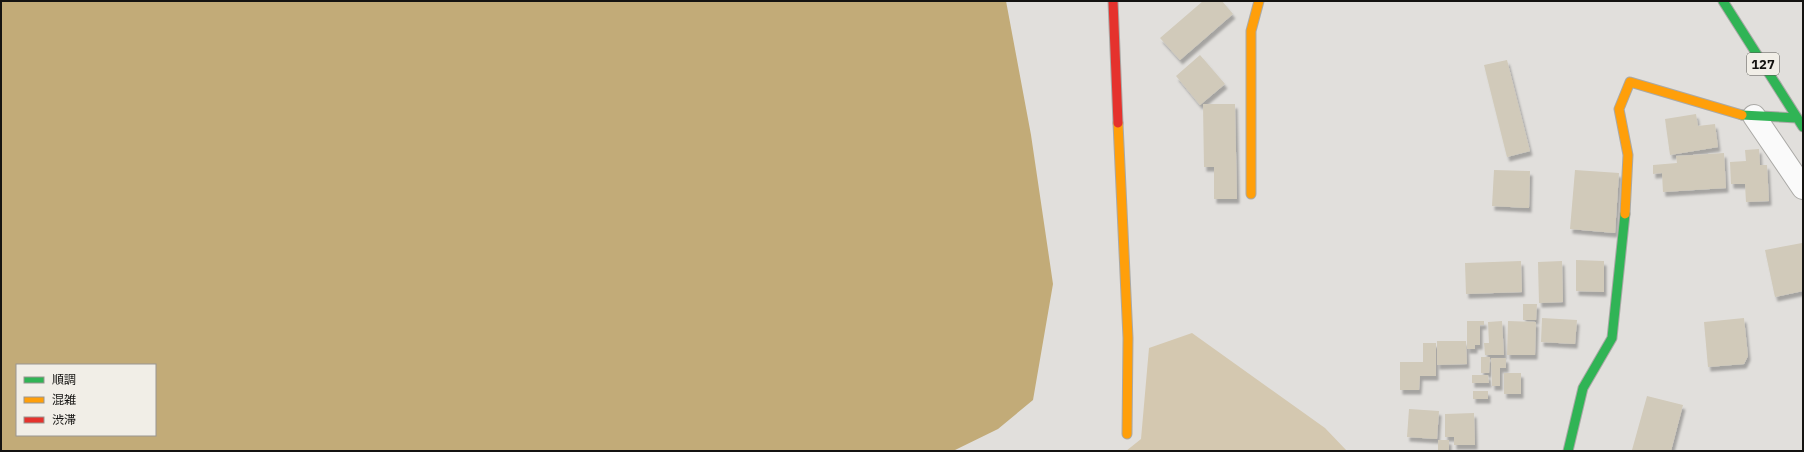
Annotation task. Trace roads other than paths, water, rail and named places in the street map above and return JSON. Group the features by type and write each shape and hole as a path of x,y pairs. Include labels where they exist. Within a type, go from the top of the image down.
{"main road":[{"path":"1113,1 1128,338 1127,434"},
{"path":"1251,194 1252,31 1259,1"},
{"name":"127","path":"1723,1 1803,127"},
{"path":"1568,451 1583,388 1612,338 1623,244 1628,155 1619,109 1630,82 1744,115 1797,118"}],"street":[{"path":"1754,116 1803,188"}]}
